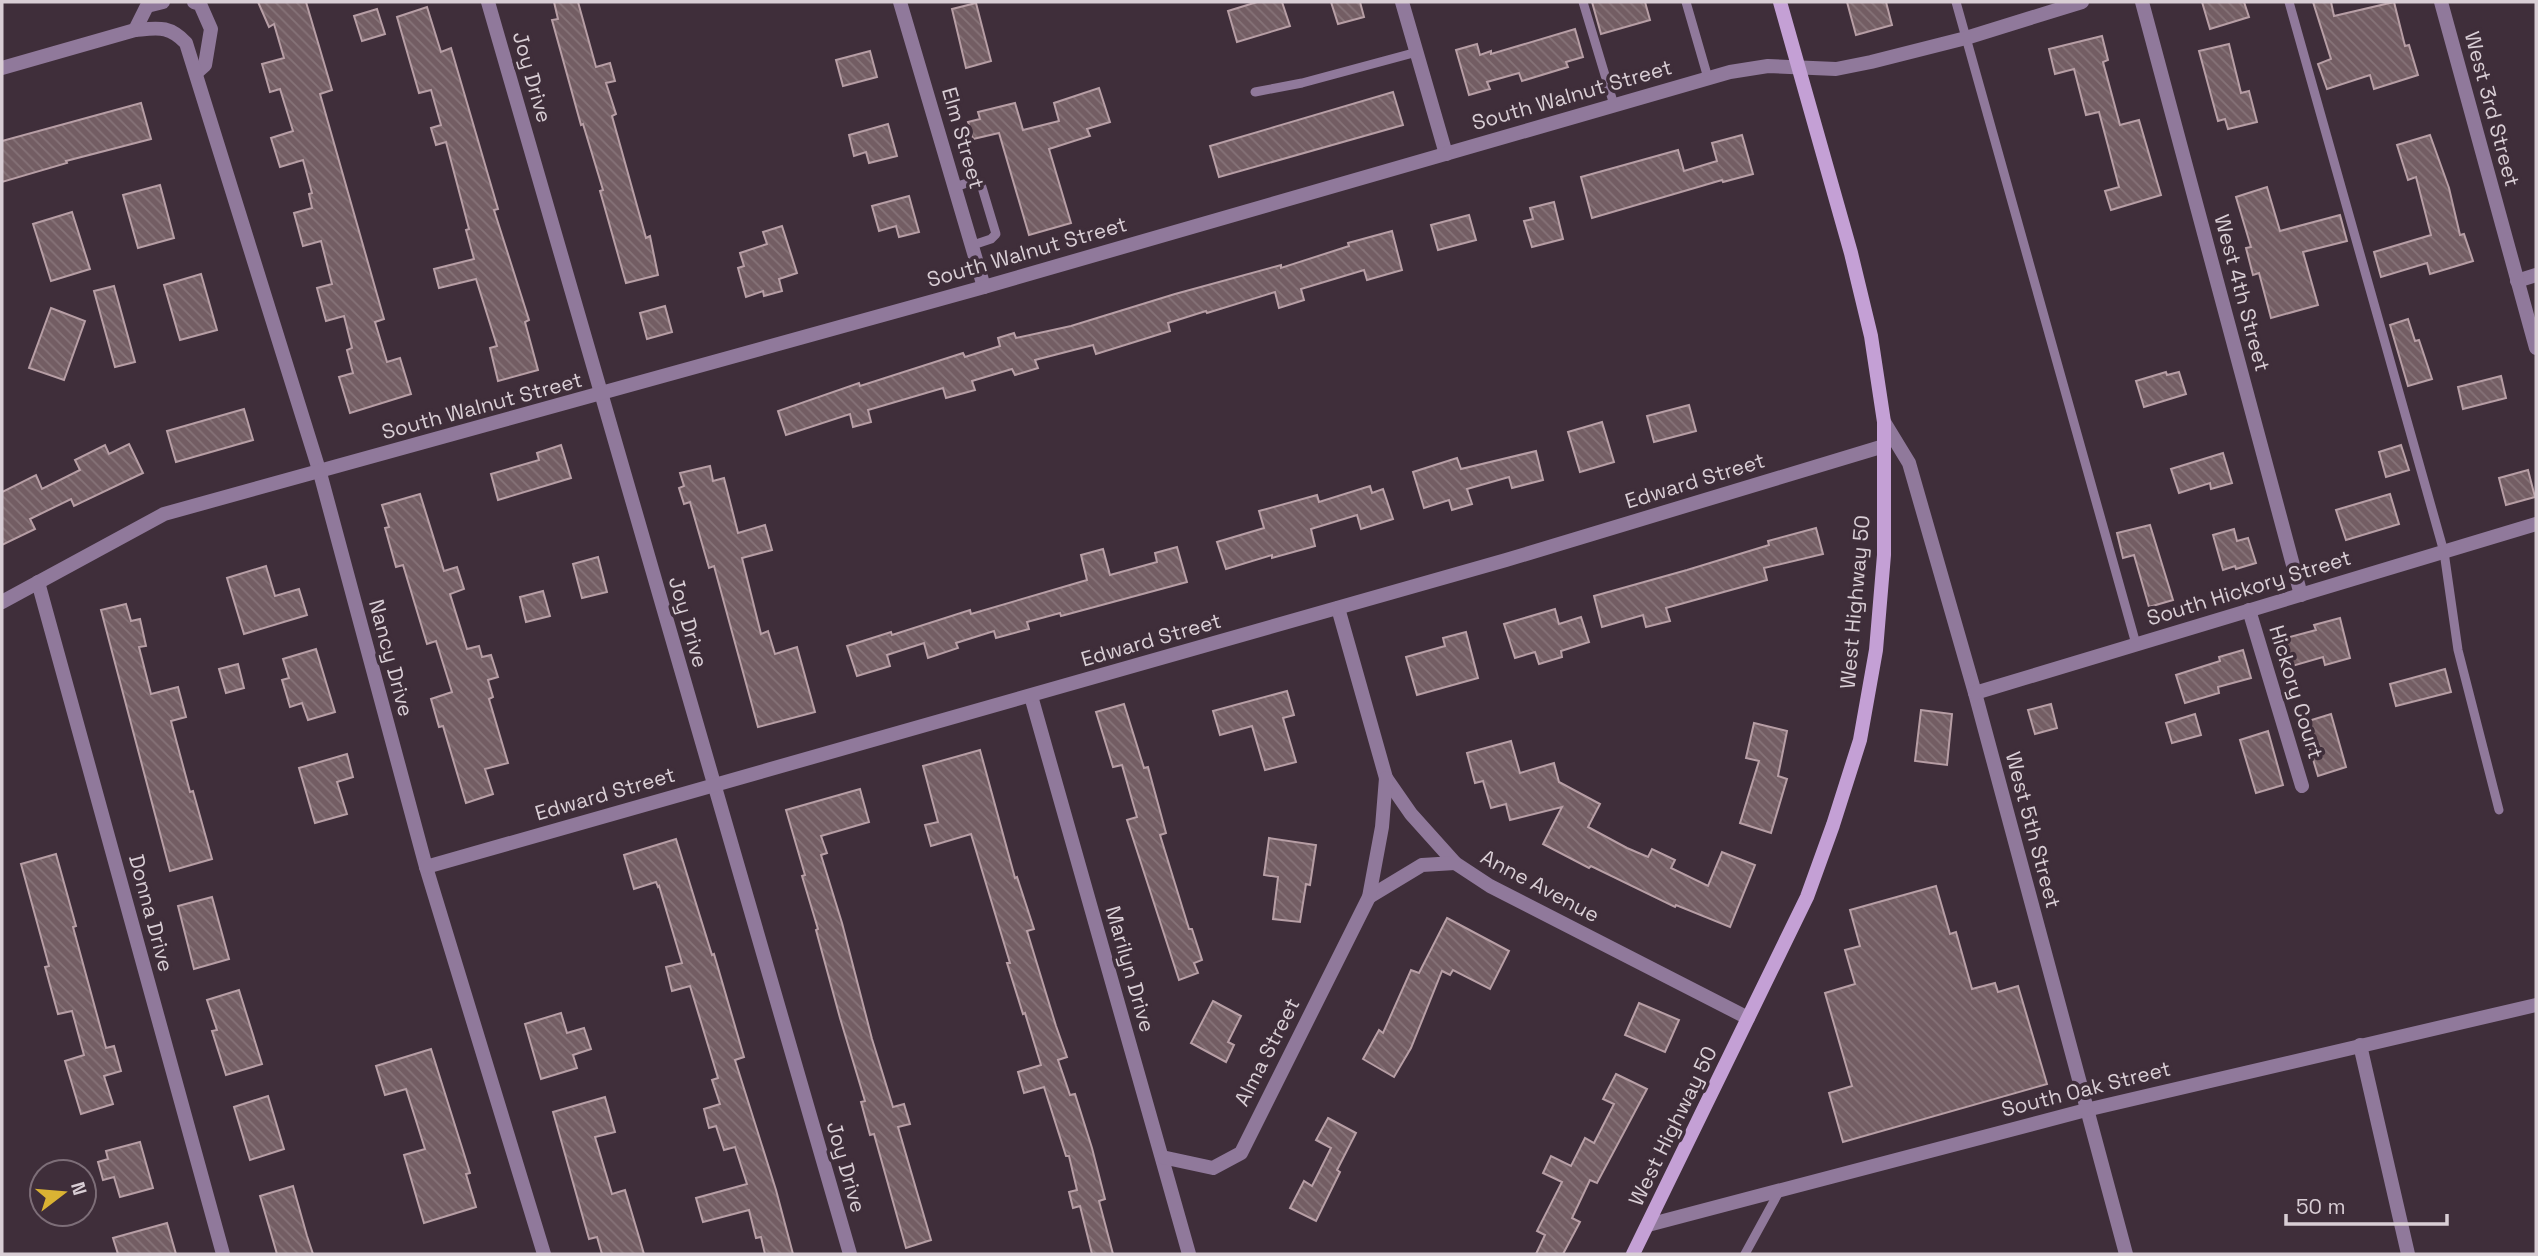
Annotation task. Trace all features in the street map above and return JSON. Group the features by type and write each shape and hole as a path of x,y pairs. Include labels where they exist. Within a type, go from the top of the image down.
{"main road":[{"name":"West Highway 50","path":"1633,1254 1807,897 1860,740 1876,650 1884,555 1884,422 1871,336 1851,253 1780,2"}],"street":[{"path":"2,68 135,30 147,6 163,2"},
{"path":"194,2 200,4 211,29 205,65 197,72"},
{"name":"Joy Drive","path":"488,2 850,1254"},
{"name":"Elm Street","path":"900,2 984,287"},
{"path":"1402,2 1446,153"},
{"name":"South Walnut Street","path":"2,602 163,514 984,287 1730,72 1768,66 1836,69 1966,38 2082,2"},
{"name":"West 4th Street","path":"2143,2 2301,595"},
{"name":"West 3rd Street","path":"2441,2 2536,348"},
{"name":"Nancy Drive","path":"135,30 174,30 186,43 197,72 320,472 426,867 544,1254"},
{"path":"2517,281 2536,275"},
{"name":"West 5th Street","path":"1884,422 1909,463 1975,693 2085,1110 2126,1254"},
{"name":"Edward Street","path":"426,867 1506,561 1884,446"},
{"name":"South Hickory Street","path":"1975,693 2536,524"},
{"name":"Donna Drive","path":"38,582 223,1254"},
{"name":"Anne Avenue","path":"1338,608 1387,778 1411,814 1455,863 1490,886 1748,1018"},
{"name":"Hickory Court","path":"2249,610 2302,786"},
{"name":"Marilyn Drive","path":"1031,696 1189,1254"},
{"name":"Alma Street","path":"1162,1157 1213,1168 1241,1153 1370,897 1387,778"},
{"path":"1370,897 1422,865 1455,863"},
{"name":"South Oak Street","path":"1648,1224 2085,1110 2536,1006"},
{"path":"2360,1045 2408,1254"}],"lane":[{"path":"1583,2 1614,105"},
{"path":"1686,2 1708,78"},
{"path":"1956,2 2136,644"},
{"path":"2289,2 2444,552 2458,650 2499,810"},
{"path":"1255,92 1302,83 1417,52"},
{"path":"955,187 974,181 981,184 996,234 991,239 972,245"},
{"path":"1745,1254 1780,1190"}],"building":[{"path":"258,2 306,2 332,90 320,94 384,319 375,322 387,362 400,358 411,394 350,413 339,377 353,373 347,350 352,348 344,316 326,321 317,288 332,284 321,241 303,246 294,213 312,208 309,194 312,193 303,160 280,167 271,138 293,131 280,89 270,92 262,64 284,58 274,24 269,27"},
{"path":"554,2 578,2 596,67 610,63 615,81 606,83 616,114 612,116 646,238 650,236 658,275 626,283 600,191 603,190 583,124 581,125 552,20 558,19"},
{"path":"1257,2 1282,2 1290,26 1237,42 1228,11"},
{"path":"1331,2 1360,2 1364,17 1338,24"},
{"path":"1592,2 1645,2 1650,20 1601,34"},
{"path":"1847,2 1886,2 1892,25 1856,35"},
{"path":"2202,2 2244,2 2249,17 2210,29"},
{"path":"2313,2 2331,2 2334,16 2394,2 2405,46 2409,45 2418,75 2374,89 2370,75 2327,89 2318,64 2331,59"},
{"path":"976,3 991,61 966,68 952,9"},
{"path":"427,7 441,52 451,48 498,209 494,210 529,320 525,322 538,370 498,381 490,348 497,346 476,279 439,288 434,269 474,259 466,230 469,229 446,142 436,145 431,128 441,125 431,90 419,93 397,17"},
{"path":"377,9 385,34 362,41 354,16"},
{"path":"1575,29 1583,57 1566,62 1568,67 1522,81 1519,73 1487,82 1490,89 1469,95 1456,50 1477,44 1480,55 1491,51 1491,54"},
{"path":"2102,36 2108,60 2103,62 2120,125 2139,120 2161,195 2111,210 2105,191 2119,187 2099,112 2086,115 2074,69 2055,74 2049,49"},
{"path":"2229,44 2241,93 2249,91 2257,122 2228,129 2225,119 2218,121 2199,51"},
{"path":"870,51 877,77 843,86 836,60"},
{"path":"1099,88 1110,122 1087,129 1090,136 1049,149 1071,223 1029,235 999,133 973,139 968,122 980,119 978,112 1015,103 1023,130 1059,121 1054,103"},
{"path":"1393,92 1403,125 1219,177 1210,146"},
{"path":"141,103 151,139 66,161 67,163 2,182 2,141"},
{"path":"888,124 897,156 869,163 866,152 854,156 849,135"},
{"path":"1742,135 1753,174 1723,182 1722,180 1592,218 1581,177 1678,150 1684,171 1717,161 1712,143"},
{"path":"2430,135 2449,188 2460,235 2464,234 2473,261 2430,274 2427,263 2381,277 2374,252 2431,235 2416,177 2408,180 2397,145"},
{"path":"160,185 174,238 138,248 123,195"},
{"path":"2267,187 2280,231 2340,215 2347,241 2303,252 2318,305 2271,318 2259,273 2253,275 2246,248 2251,247 2236,197"},
{"path":"909,196 919,232 899,237 896,226 879,231 872,206"},
{"path":"1554,202 1563,239 1532,247 1524,221 1533,219 1530,208"},
{"path":"72,212 90,269 51,281 33,224"},
{"path":"1469,215 1476,240 1438,250 1431,225"},
{"path":"782,226 797,273 779,279 782,291 764,296 763,291 746,297 738,268 744,266 740,253 767,244 763,232"},
{"path":"1392,231 1402,270 1367,280 1364,270 1301,289 1304,300 1279,308 1275,292 1207,313 1206,311 1168,323 1170,331 1096,354 1093,345 1035,360 1038,368 1015,375 1012,369 972,381 975,390 946,398 943,388 868,410 871,422 853,427 850,414 786,435 778,411 859,383 860,386 963,353 965,357 1000,346 998,338 1014,333 1016,338 1071,326 1175,294 1281,265 1281,268 1349,246 1348,243"},
{"path":"201,274 217,330 180,340 164,285"},
{"path":"114,286 135,362 115,367 94,291"},
{"path":"665,306 672,332 647,339 640,313"},
{"path":"51,308 85,321 64,380 29,368"},
{"path":"2408,319 2415,341 2419,340 2432,379 2408,386 2390,325"},
{"path":"2166,372 2167,375 2179,372 2186,394 2144,407 2136,381"},
{"path":"2501,376 2506,398 2463,409 2458,387"},
{"path":"1689,405 1696,431 1654,442 1647,416"},
{"path":"244,409 253,440 176,462 167,431"},
{"path":"1602,422 1614,462 1580,472 1568,432"},
{"path":"129,444 143,473 74,506 71,499 30,519 35,529 2,545 2,492 36,475 42,489 80,470 75,460 105,445 109,454"},
{"path":"561,445 571,478 498,500 491,474 539,460 537,453"},
{"path":"2401,445 2409,470 2386,477 2379,452"},
{"path":"1536,451 1543,480 1512,488 1509,477 1467,489 1472,504 1452,510 1449,500 1424,508 1413,472 1457,458 1461,469"},
{"path":"2223,453 2232,483 2211,489 2210,483 2179,493 2171,469"},
{"path":"710,466 713,481 724,478 738,533 765,525 772,550 742,558 761,634 768,631 775,654 797,647 815,712 758,727 714,566 709,568 690,502 684,504 679,488 684,486 680,473"},
{"path":"2528,470 2535,497 2506,505 2499,478"},
{"path":"1370,486 1372,493 1383,489 1393,519 1361,529 1357,515 1311,529 1315,546 1226,569 1217,542 1264,528 1259,511 1317,495 1319,502"},
{"path":"420,494 444,571 457,567 464,589 450,594 467,649 479,646 482,657 491,655 498,677 488,680 493,697 489,699 508,763 485,769 493,794 466,803 443,726 439,727 431,699 452,692 436,641 427,644 403,565 396,567 385,528 389,527 382,505"},
{"path":"2390,494 2399,524 2346,540 2336,510"},
{"path":"2150,525 2173,600 2149,607 2134,555 2123,558 2117,533"},
{"path":"1816,528 1823,554 1764,568 1767,580 1666,608 1670,621 1646,627 1643,615 1602,627 1594,596 1769,545 1768,541"},
{"path":"2234,529 2237,541 2248,538 2256,563 2223,570 2213,535"},
{"path":"1177,547 1187,582 1061,616 1060,613 1027,622 1029,629 996,638 994,631 956,643 958,648 928,658 924,643 887,655 890,666 857,676 847,646 1087,580 1081,555 1103,549 1110,575 1157,562 1155,553"},
{"path":"598,557 607,592 582,598 573,564"},
{"path":"266,566 275,596 299,589 307,615 244,634 227,578"},
{"path":"543,591 550,616 526,622 520,597"},
{"path":"126,604 131,621 140,619 146,646 139,647 151,694 178,687 186,717 171,721 212,859 170,871 101,610"},
{"path":"1555,609 1559,624 1581,617 1589,642 1561,651 1562,657 1539,664 1535,652 1515,658 1504,624"},
{"path":"2340,618 2350,658 2325,665 2323,657 2282,669 2275,641 2316,630 2314,625"},
{"path":"1466,632 1478,678 1417,695 1406,657 1445,646 1443,638"},
{"path":"316,649 335,712 308,720 302,703 290,707 282,680 289,678 283,659"},
{"path":"2243,650 2251,678 2218,687 2219,693 2185,703 2176,675 2220,661 2219,657"},
{"path":"238,664 244,688 226,693 219,669"},
{"path":"2445,669 2451,692 2396,706 2390,684"},
{"path":"1287,691 1294,715 1283,718 1296,762 1265,770 1252,726 1220,735 1213,711"},
{"path":"1124,704 1144,768 1148,767 1166,833 1160,835 1189,929 1192,929 1202,960 1194,963 1198,973 1179,980 1127,820 1137,817 1122,765 1113,767 1096,712"},
{"path":"2051,704 2057,728 2035,734 2028,710"},
{"path":"1921,710 1952,714 1947,765 1915,761"},
{"path":"2195,714 2201,735 2172,743 2166,723"},
{"path":"2331,714 2346,767 2318,776 2302,723"},
{"path":"1754,723 1787,731 1778,776 1787,779 1771,833 1740,823 1759,761 1746,758"},
{"path":"2268,731 2283,785 2256,793 2240,740"},
{"path":"1511,741 1520,773 1554,763 1559,782 1600,804 1588,827 1627,848 1648,857 1652,849 1675,860 1671,868 1708,886 1722,852 1755,865 1730,927 1676,905 1675,907 1543,844 1562,807 1510,820 1506,804 1491,808 1483,781 1475,783 1467,753"},
{"path":"980,750 1015,878 1017,877 1034,929 1027,931 1067,1057 1058,1060 1070,1095 1075,1094 1092,1148 1105,1199 1099,1201 1113,1254 1092,1254 1080,1206 1073,1208 1069,1192 1077,1190 1069,1156 1066,1156 1044,1087 1024,1093 1018,1072 1041,1065 1007,963 1010,963 971,834 931,846 925,825 938,822 923,766"},
{"path":"347,754 353,777 337,782 347,814 315,823 299,768"},
{"path":"860,789 869,822 821,836 827,853 821,855 893,1107 904,1104 910,1124 898,1127 931,1240 906,1248 874,1134 870,1135 861,1102 865,1101 816,930 818,929 802,876 805,875 786,810"},
{"path":"1269,838 1316,845 1310,885 1306,884 1300,922 1273,919 1278,877 1264,875"},
{"path":"676,839 744,1057 735,1060 793,1254 765,1254 761,1237 756,1238 749,1210 703,1222 696,1198 747,1184 735,1147 724,1150 716,1126 709,1128 704,1109 720,1104 712,1080 718,1078 690,986 672,991 666,967 682,963 659,886 656,882 634,889 624,855"},
{"path":"56,854 106,1048 114,1046 121,1071 104,1076 113,1104 81,1114 65,1061 84,1055 72,1011 58,1014 45,967 49,966 21,864"},
{"path":"1936,886 1950,934 1956,932 1972,989 1995,983 1998,992 2018,986 2047,1084 1843,1142 1829,1093 1852,1086 1825,993 1855,984 1845,950 1860,946 1850,910"},
{"path":"212,897 229,959 194,969 178,906"},
{"path":"1447,918 1509,951 1490,989 1453,970 1450,975 1442,971 1411,1048 1394,1077 1363,1059 1379,1030 1383,1033 1411,970 1419,973"},
{"path":"239,990 262,1064 226,1075 212,1031 217,1030 207,1000"},
{"path":"1213,1001 1241,1016 1228,1042 1234,1045 1226,1062 1191,1043"},
{"path":"1639,1003 1679,1020 1665,1052 1625,1035"},
{"path":"561,1013 567,1033 584,1028 591,1049 573,1055 577,1068 541,1079 525,1024"},
{"path":"431,1049 470,1173 466,1174 476,1207 424,1223 404,1155 425,1149 406,1089 385,1095 376,1066"},
{"path":"1616,1074 1647,1089 1597,1183 1590,1180 1572,1218 1580,1222 1563,1254 1536,1254 1545,1235 1537,1231 1562,1182 1543,1173 1551,1156 1571,1166 1585,1138 1594,1143 1614,1104 1603,1099"},
{"path":"268,1096 284,1149 250,1160 234,1107"},
{"path":"605,1097 615,1132 595,1137 612,1194 625,1190 644,1254 602,1254 597,1237 589,1239 553,1112"},
{"path":"1328,1118 1356,1133 1316,1221 1290,1208 1304,1181 1312,1186 1331,1148 1316,1140"},
{"path":"140,1142 153,1188 120,1197 114,1177 103,1180 98,1162 108,1159 106,1151"},
{"path":"293,1186 313,1254 277,1254 260,1196"},
{"path":"167,1223 176,1254 118,1254 113,1238"}]}
